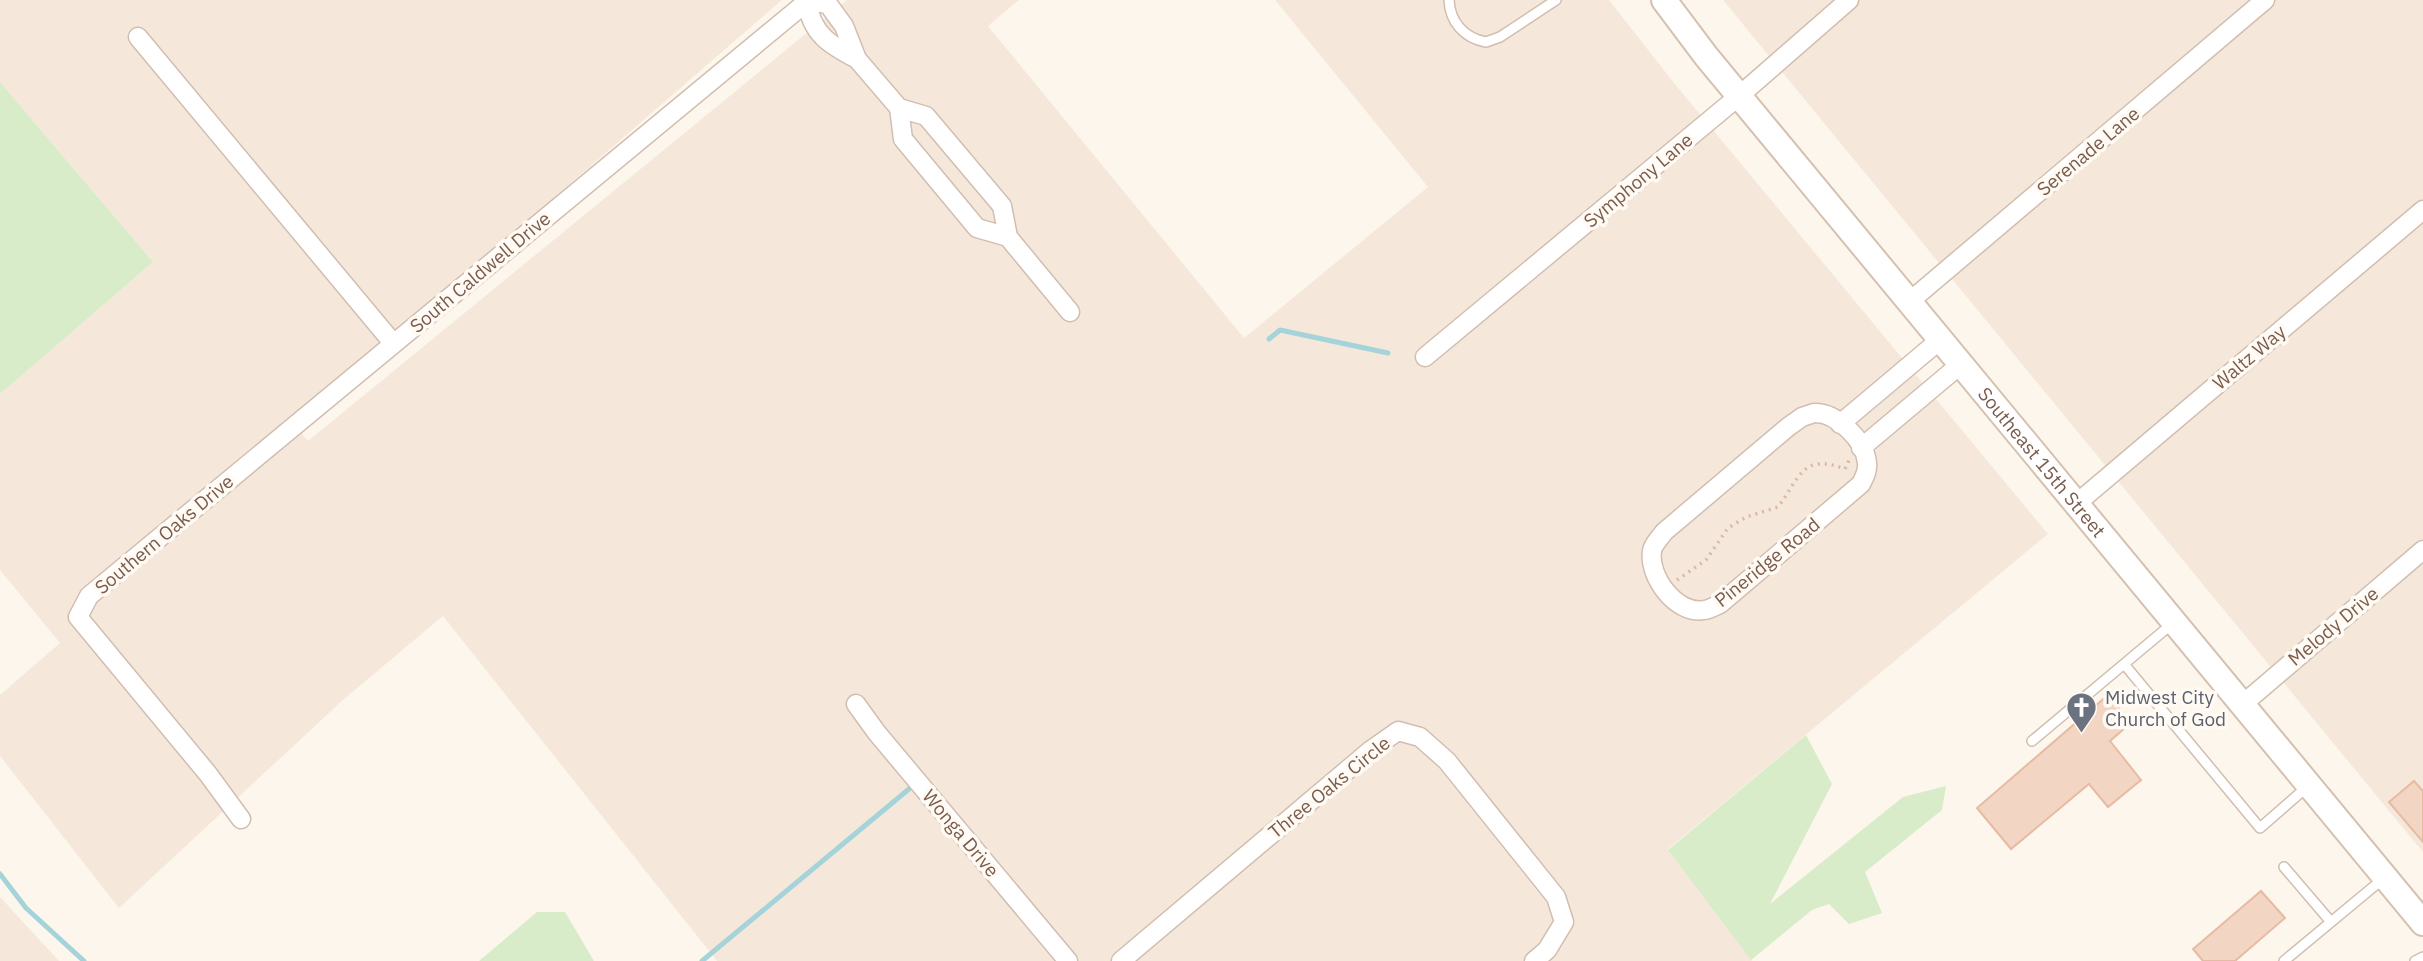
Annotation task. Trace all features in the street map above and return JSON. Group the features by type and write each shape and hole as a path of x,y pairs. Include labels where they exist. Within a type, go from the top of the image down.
{"main road":[{"name":"Southeast 15th Street","path":"1664,0 1739,96 2423,923"}],"street":[{"name":"Symphony Lane","path":"1425,356 1739,96 1849,0"},
{"name":"Serenade Lane","path":"1909,302 2265,0"},
{"path":"857,58 826,40 809,21 808,1 828,4 844,26 857,58 899,108 903,139 944,189 977,228 1007,237"},
{"name":"South Caldwell Drive","path":"138,37 393,343 808,1"},
{"path":"826,40 844,26"},
{"path":"899,108 926,116 1002,206 1007,237 1070,312"},
{"name":"Waltz Way","path":"2076,504 2423,210"},
{"path":"1941,340 1840,424 1859,452 1961,363"},
{"name":"Southern Oaks Drive","path":"241,819 208,774 78,617 89,596 393,343"},
{"path":"1884,389 1903,411"},
{"name":"Pineridge Road","path":"1840,424 1826,413 1814,413 1802,416 1788,427 1664,532 1652,548 1651,565 1656,577 1680,605 1690,610 1705,610 1720,604 1861,484 1868,464 1859,452"},
{"name":"Melody Drive","path":"2242,704 2423,550"},
{"name":"Wonga Drive","path":"856,704 877,733 1068,961"},
{"name":"Three Oaks Circle","path":"1121,961 1371,750 1398,731 1420,737 1447,761 1556,897 1564,922 1547,950 1534,961"}],"lane":[{"path":"1449,0 1450,11 1463,33 1486,42 1510,31 1556,0"},
{"path":"2032,741 2175,622"},
{"path":"2124,664 2260,828 2310,785"},
{"path":"2284,867 2331,922"},
{"path":"2284,961 2385,877"},
{"path":"2415,961 2423,957"}],"path":[{"path":"1670,586 1706,560 1728,527 1746,517 1777,508 1798,473 1808,466 1826,464 1845,469 1846,462 1859,452"}],"shaded area":[{"path":"0,0 782,0 489,254 289,419 308,441 847,0 1019,0 988,26 1244,338 1428,187 1275,0 1609,0 1674,83 2048,534 1668,849 1752,961 717,961 443,616 344,699 119,908 0,756 0,695 60,643 0,570 0,394 153,262 0,82"},
{"path":"1723,0 2423,0 2423,852 2380,800"},
{"path":"0,897 59,961 0,961"}],"green space":[{"path":"0,82 153,262 0,394"},
{"path":"1806,735 1832,784 1770,904 1903,797 1946,786 1942,810 1865,872 1882,913 1849,924 1829,904 1812,910 1751,960 1668,850"},
{"path":"537,912 565,912 594,961 479,961"}],"building":[{"path":"2108,695 2131,723 2110,741 2141,780 2108,807 2089,784 2011,849 1977,808"},
{"path":"2414,781 2423,791 2423,842 2389,802"},
{"path":"2261,891 2285,918 2235,961 2203,961 2193,949"}],"waterway":[{"path":"1269,339 1280,330 1388,353"},
{"path":"702,961 909,789"},
{"path":"0,874 26,908 84,961"}],"place":[{"name":"Midwest City Church of God","path":"2082,735"}]}
